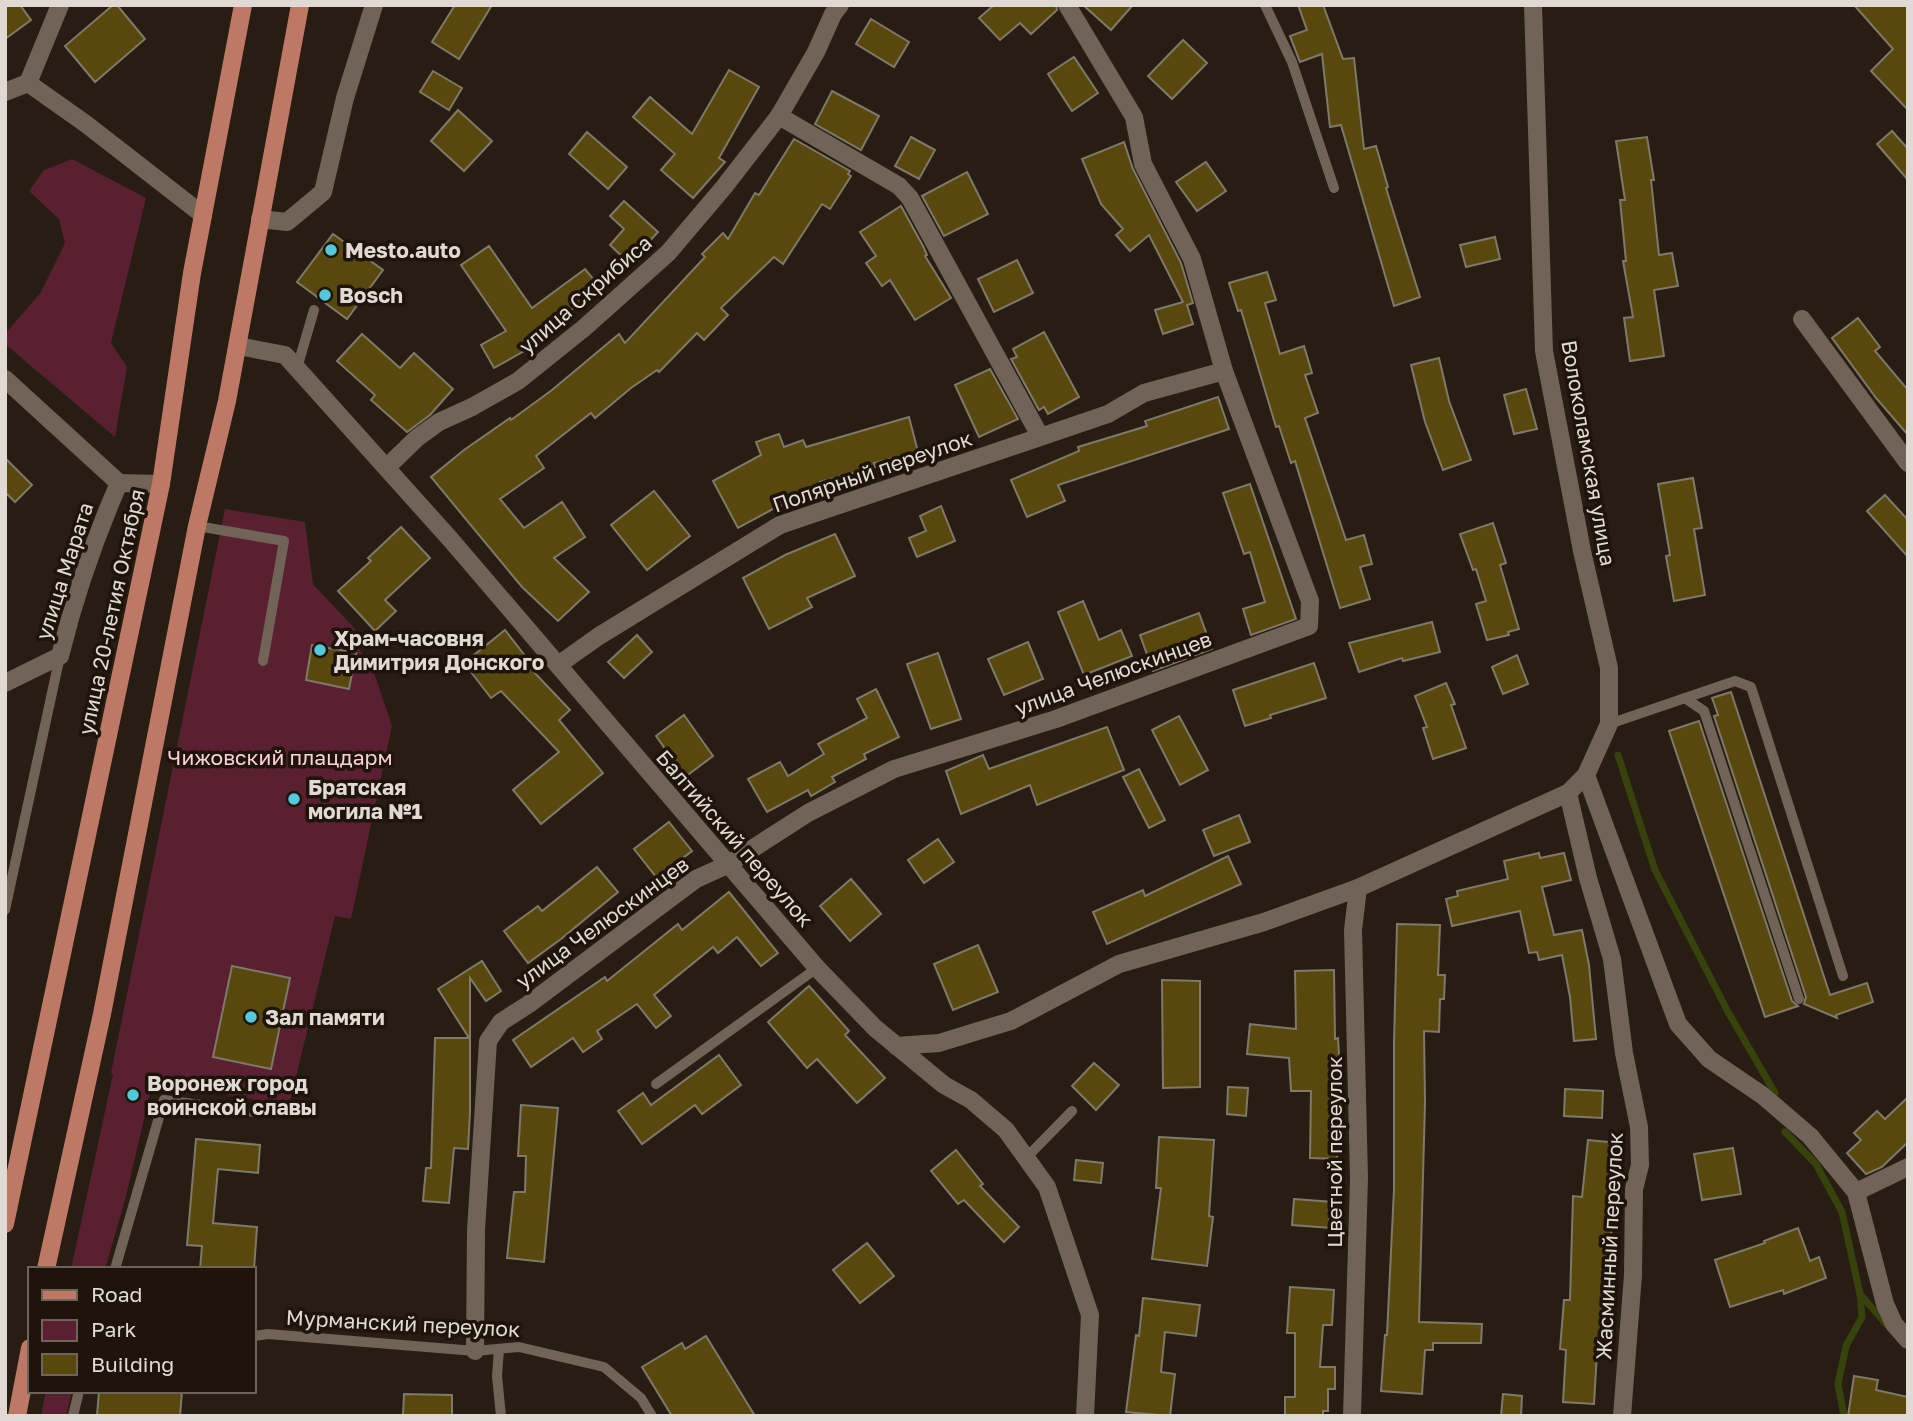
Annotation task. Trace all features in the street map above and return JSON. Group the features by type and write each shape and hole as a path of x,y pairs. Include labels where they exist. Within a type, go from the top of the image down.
{"main road":[{"name":"улица 20-летия Октября","path":"5,1224 161,484 190,286 243,5"},
{"path":"46,1267 102,1014 197,526 228,401 300,5"},
{"path":"17,1416 28,1358"}],"street":[{"path":"5,92 28,83 60,5"},
{"path":"260,219 286,222 323,192 345,98 374,5"},
{"name":"улица Скрибиса","path":"387,467 439,422 518,381 584,328 667,253 779,116 817,52 833,14 840,5"},
{"path":"1067,5 1134,117 1143,164 1192,259 1224,370"},
{"name":"Волоколамская улица","path":"1533,5 1544,351 1582,551 1609,668 1609,724 1586,775 1569,793"},
{"path":"28,83 86,124 203,215"},
{"path":"779,116 899,186 910,198 1040,436"},
{"path":"1802,319 1908,463"},
{"name":"Балтийский переулок","path":"238,346 285,355 387,467 817,968 875,1028 944,1085 971,1101 1006,1130 1046,1187 1090,1315 1085,1416"},
{"name":"Полярный переулок","path":"558,665 599,636 780,525 1108,414 1144,393 1224,370"},
{"name":"улица Челюскинцев","path":"475,1351 476,1230 488,1041 501,1022 696,879 727,865 808,813 894,769 1056,719 1309,626 1310,601 1224,370"},
{"path":"5,379 119,483 161,484"},
{"name":"улица Марата","path":"5,683 60,656 74,599 94,539 119,483"},
{"path":"1586,775 1678,1024 1709,1059 1762,1095 1810,1136 1856,1192 1885,1304 1894,1324 1908,1340"},
{"path":"896,1046 939,1043 1011,1021 1119,964 1264,922 1358,888 1569,793"},
{"name":"Жасминный переулок","path":"1569,793 1588,878 1612,960 1624,1053 1639,1127 1640,1165 1634,1189 1633,1275 1622,1416"},
{"name":"Цветной переулок","path":"1352,1416 1359,1178 1353,930 1358,888"},
{"path":"1856,1192 1908,1167"}],"lane":[{"path":"1265,5 1292,62 1334,188"},
{"path":"297,368 314,310"},
{"path":"197,526 284,541 263,662"},
{"path":"5,910 60,656"},
{"path":"1609,724 1735,681 1751,687 1843,976"},
{"path":"1685,698 1704,711 1799,999"},
{"path":"656,1084 817,968"},
{"path":"117,1267 164,1100 261,1113"},
{"path":"1027,1157 1072,1111"},
{"name":"Мурманский переулок","path":"256,1336 268,1334 475,1351 519,1347 604,1367 642,1398 652,1416"},
{"path":"499,1349 501,1416"},
{"path":"73,1416 79,1393"}],"green space":[{"path":"72,159 146,198 111,343 127,367 115,437 5,344 5,334 41,292 65,243 59,219 29,191 44,170"},
{"name":"Чижовский плацдарм","path":"225,509 305,522 313,584 356,630 354,642 372,667 392,726 351,919 335,916 289,1106 153,1081 125,1200 106,1267 71,1267 113,1074 111,1073"},
{"path":"46,1393 72,1393 66,1416 41,1416"}],"building":[{"path":"5,5 20,5 31,20 5,39"},
{"path":"113,5 117,5 145,39 95,82 65,46"},
{"path":"455,5 492,5 459,59 432,42"},
{"path":"994,5 1056,5 1057,10 1031,34 1020,23 1000,40 979,18"},
{"path":"1083,5 1133,5 1111,30"},
{"path":"1298,5 1323,5 1343,59 1354,58 1364,149 1376,146 1388,187 1386,188 1420,297 1394,306 1341,125 1330,127 1322,54 1300,62 1290,36 1307,30"},
{"path":"1854,5 1908,5 1908,110 1871,71 1893,49"},
{"path":"871,19 909,42 894,67 856,44"},
{"path":"1183,40 1207,63 1172,99 1148,76"},
{"path":"1074,57 1098,93 1072,111 1048,74"},
{"path":"729,70 759,87 719,158 725,162 693,198 661,170 675,154 633,117 650,97 692,134"},
{"path":"433,71 462,88 449,110 420,92"},
{"path":"832,91 879,116 861,150 815,124"},
{"path":"458,110 492,141 464,171 431,141"},
{"path":"1892,131 1908,149 1908,180 1877,144"},
{"path":"587,132 627,167 608,189 569,154"},
{"path":"911,137 935,150 919,179 895,166"},
{"path":"1647,137 1654,180 1651,180 1659,255 1672,253 1678,286 1654,290 1664,356 1630,361 1624,318 1633,317 1623,261 1626,261 1620,200 1625,200 1616,141"},
{"path":"794,139 850,171 848,174 851,176 830,209 822,204 783,264 774,257 721,308 728,315 704,340 697,333 659,372 657,370 631,388 595,418 591,413 536,456 544,468 500,499 524,528 562,502 585,537 554,558 589,592 558,621 522,587 431,477 464,450 552,390 619,334 625,343 705,257 702,254 723,233 728,239 755,193 759,195"},
{"path":"1124,142 1133,169 1181,263 1193,303 1187,305 1193,324 1163,334 1155,310 1183,302 1149,235 1130,251 1116,235 1123,229 1101,204 1082,159"},
{"path":"1206,162 1226,191 1197,211 1176,182"},
{"path":"967,172 988,214 944,236 922,196"},
{"path":"624,201 658,232 629,263 610,245 624,229 610,216"},
{"path":"901,206 923,246 927,255 925,256 951,298 915,320 890,280 882,286 866,263 876,256 860,232"},
{"path":"333,234 383,270 347,319 297,282"},
{"path":"1495,237 1500,259 1466,267 1460,245"},
{"path":"489,246 532,308 585,269 601,288 525,344 528,349 494,368 481,345 506,331 461,265"},
{"path":"1017,260 1033,293 994,312 978,279"},
{"path":"1267,272 1276,300 1265,303 1280,354 1304,346 1312,373 1305,375 1318,413 1305,418 1346,540 1364,535 1372,564 1360,567 1370,599 1340,608 1295,461 1291,463 1279,426 1276,427 1241,310 1238,311 1229,283"},
{"path":"1858,318 1880,347 1875,351 1908,390 1908,435 1876,398 1832,338"},
{"path":"1044,332 1079,397 1048,414 1044,407 1039,410 1011,359 1017,357 1013,349"},
{"path":"362,334 400,368 414,353 453,389 430,415 407,432 371,400 375,395 337,361"},
{"path":"1439,358 1449,401 1471,460 1443,470 1425,422 1411,365"},
{"path":"990,369 1018,419 979,437 955,385"},
{"path":"1526,389 1537,429 1514,434 1504,395"},
{"path":"1218,397 1229,429 1058,485 1065,501 1027,517 1011,480 1079,451 1078,447 1147,426 1145,421"},
{"path":"909,417 918,452 874,463 875,467 820,482 823,489 773,509 738,528 713,481 761,455 756,442 779,434 784,447 803,440 806,447"},
{"path":"5,458 32,485 15,502 5,492"},
{"path":"1693,478 1702,528 1694,529 1705,595 1674,601 1666,556 1670,555 1658,484"},
{"path":"1250,484 1296,619 1251,635 1243,609 1265,602 1250,552 1244,554 1223,493"},
{"path":"654,491 690,536 647,570 611,525"},
{"path":"1885,495 1908,520 1908,557 1867,511"},
{"path":"941,506 955,541 917,557 909,538 926,531 920,516"},
{"path":"1493,523 1506,563 1500,565 1519,629 1508,632 1509,635 1487,640 1476,604 1486,601 1476,569 1473,570 1460,534"},
{"path":"401,527 430,558 385,600 396,611 375,631 338,591 371,561 368,558"},
{"path":"835,534 855,576 807,598 812,607 769,629 743,578 785,555"},
{"path":"1083,601 1099,640 1121,630 1132,656 1084,675 1058,612"},
{"path":"1199,613 1212,649 1153,671 1140,635"},
{"path":"1432,622 1440,652 1403,661 1402,658 1359,672 1349,643"},
{"path":"505,630 533,666 530,668 570,710 559,720 603,773 541,824 513,790 559,752 501,691 491,698 464,663"},
{"path":"637,635 652,652 624,678 608,662"},
{"path":"1028,642 1043,679 1004,695 988,659"},
{"path":"312,645 356,653 349,689 306,680"},
{"path":"938,653 961,719 931,729 907,664"},
{"path":"1517,655 1528,684 1503,694 1492,667"},
{"path":"1314,663 1326,698 1270,715 1271,718 1245,726 1233,690"},
{"path":"1446,683 1455,704 1451,705 1466,748 1433,759 1423,728 1427,727 1415,696"},
{"path":"876,689 899,737 864,754 866,759 832,777 835,782 811,796 808,790 767,812 748,779 780,762 788,776 824,754 818,744 867,718 857,699"},
{"path":"1731,692 1830,995 1867,983 1873,1002 1836,1015 1837,1018 1804,1004 1806,997 1714,716 1718,715 1712,698"},
{"path":"684,715 713,756 685,777 656,736"},
{"path":"1179,716 1208,770 1180,785 1152,730"},
{"path":"1699,721 1792,1001 1798,1006 1765,1017 1669,731"},
{"path":"1107,727 1124,770 1037,805 1030,785 961,814 946,771 983,755 989,769"},
{"path":"1139,769 1165,820 1149,828 1123,777"},
{"path":"1239,815 1250,842 1214,856 1203,830"},
{"path":"669,822 692,851 657,878 634,849"},
{"path":"938,839 954,862 924,883 908,860"},
{"path":"1539,853 1540,858 1564,853 1571,880 1542,887 1554,935 1582,930 1589,965 1596,1039 1574,1041 1570,997 1562,955 1539,960 1537,952 1529,953 1520,911 1452,926 1446,899 1458,896 1457,891 1508,879 1504,861"},
{"path":"1228,856 1241,884 1107,944 1093,912 1143,890 1145,896"},
{"path":"597,867 618,892 528,963 504,931 538,906 542,911"},
{"path":"851,879 881,914 850,941 820,906"},
{"path":"729,892 778,953 761,966 737,937 718,953 713,947 654,995 671,1016 656,1028 637,1004 597,1031 602,1039 583,1052 573,1038 531,1067 513,1040 605,977 607,981 678,924 682,930"},
{"path":"1397,924 1440,925 1438,975 1445,975 1444,999 1440,999 1439,1032 1424,1031 1425,1103 1419,1322 1482,1324 1481,1343 1433,1343 1433,1350 1425,1350 1422,1394 1381,1391 1387,1335 1394,1189"},
{"path":"978,945 998,992 953,1010 934,964"},
{"path":"482,961 501,991 486,1001 470,978 468,1149 454,1148 449,1203 423,1201 426,1168 431,1168 435,1038 469,1038 438,989"},
{"name":"Зал памяти","path":"232,966 290,978 271,1069 213,1057"},
{"path":"1334,970 1335,1039 1338,1038 1341,1089 1337,1159 1310,1158 1311,1091 1291,1091 1289,1058 1247,1054 1250,1024 1296,1029 1295,971"},
{"path":"1162,980 1200,981 1200,1087 1163,1088"},
{"path":"809,986 849,1031 845,1035 885,1078 857,1103 817,1059 807,1068 768,1022"},
{"path":"719,1055 741,1085 702,1114 695,1105 642,1144 618,1111 643,1093 651,1105"},
{"path":"1094,1063 1119,1085 1096,1110 1072,1086"},
{"path":"1228,1087 1248,1088 1246,1116 1227,1114"},
{"path":"1565,1089 1603,1091 1602,1118 1564,1116"},
{"path":"1908,1097 1908,1142 1882,1167 1866,1174 1847,1153 1861,1140 1854,1133 1877,1111 1885,1119"},
{"path":"521,1105 558,1108 544,1262 507,1258 514,1192 525,1192 526,1156 518,1156"},
{"path":"1159,1137 1214,1140 1209,1216 1213,1217 1207,1266 1152,1259 1161,1188 1156,1188"},
{"path":"196,1139 260,1145 258,1173 218,1169 213,1223 257,1227 254,1267 200,1267 202,1246 187,1245"},
{"path":"1588,1140 1618,1143 1611,1198 1605,1352 1597,1352 1594,1404 1563,1402 1566,1350 1560,1349 1564,1300 1570,1300 1573,1196 1582,1197"},
{"path":"1733,1148 1741,1194 1702,1200 1694,1154"},
{"path":"956,1150 983,1184 980,1186 1019,1227 1004,1242 964,1200 958,1204 931,1171"},
{"path":"1076,1160 1103,1163 1101,1183 1074,1180"},
{"path":"1294,1199 1333,1202 1331,1228 1292,1225"},
{"path":"1798,1228 1810,1261 1819,1257 1826,1278 1784,1294 1783,1290 1730,1307 1715,1260 1765,1243 1764,1241"},
{"path":"867,1243 894,1276 860,1303 833,1270"},
{"path":"1290,1287 1334,1290 1332,1325 1323,1325 1320,1367 1335,1367 1335,1389 1328,1389 1328,1411 1323,1411 1323,1416 1285,1416 1285,1397 1295,1397 1295,1333 1287,1333"},
{"path":"1143,1298 1200,1305 1196,1336 1165,1332 1161,1372 1175,1374 1170,1416 1126,1412"},
{"path":"706,1336 755,1416 672,1416 642,1367 682,1343 685,1349"},
{"path":"1854,1376 1878,1380 1876,1390 1908,1397 1908,1416 1848,1416"},
{"path":"99,1393 182,1393 180,1416 97,1416"},
{"path":"404,1394 452,1395 452,1416 403,1416"},
{"path":"1503,1394 1522,1396 1521,1416 1501,1416"}],"waterway":[{"path":"1618,755 1655,870 1727,1010 1775,1093"},
{"path":"1785,1132 1816,1164 1842,1212 1860,1294 1862,1317 1846,1346 1838,1384 1844,1416"},
{"path":"1860,1294 1887,1325"}],"place":[{"name":"Mesto.auto","path":"331,250"},
{"name":"Bosch","path":"325,295"},
{"name":"Храм-часовня Димитрия Донского","path":"320,650"},
{"name":"Братская могила №1","path":"294,799"},
{"name":"Зал памяти","path":"251,1017"},
{"name":"Воронеж город воинской славы","path":"133,1095"}]}
